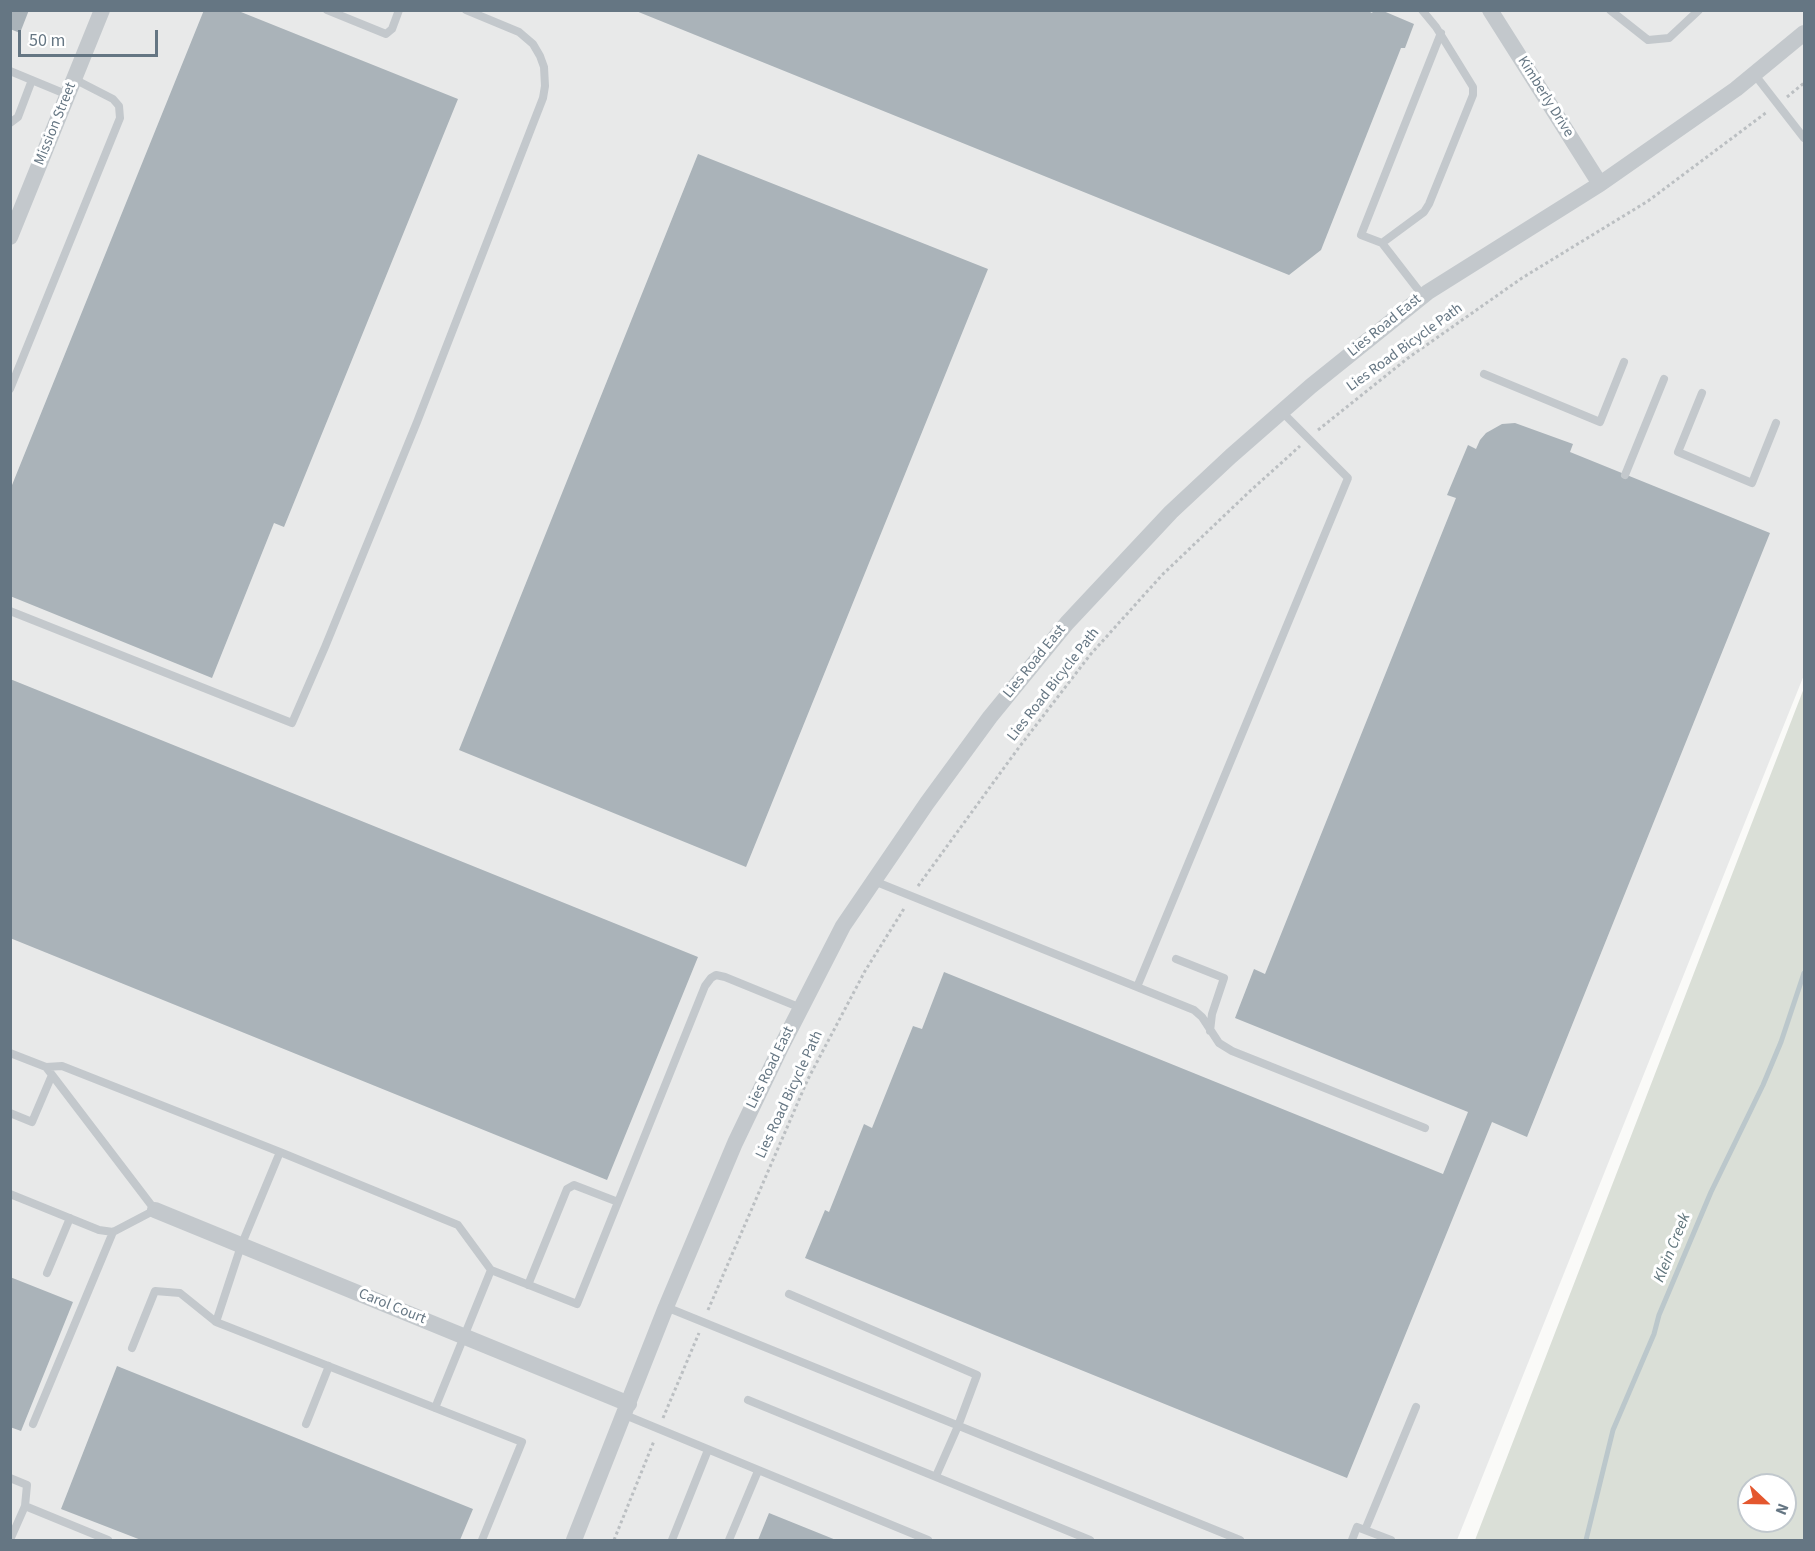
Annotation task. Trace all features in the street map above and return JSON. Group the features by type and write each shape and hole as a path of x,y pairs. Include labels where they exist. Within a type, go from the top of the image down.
{"street":[{"name":"Mission Street","path":"10,237 102,10"},
{"name":"Kimberly Drive","path":"1490,10 1600,184"},
{"name":"Lies Road East","path":"574,1540 666,1307 735,1143 801,1008 843,926 927,803 990,717 1067,623 1171,512 1281,411 1423,296 1600,184 1755,75 1804,33"},
{"name":"Carol Court","path":"155,1210 464,1337 627,1410"}],"lane":[{"path":"327,10 387,34 392,29 399,10"},
{"path":"10,611 292,723 417,422 543,98 544,67 533,45 519,32 466,10"},
{"path":"1382,243 1424,212 1429,204 1473,95 1473,87 1440,33 1422,10"},
{"path":"1610,10 1648,40 1669,38 1699,10"},
{"path":"1423,296 1382,243 1360,235 1440,33"},
{"path":"10,72 32,80 71,87 113,99 119,106 120,118 10,389"},
{"path":"1755,75 1804,138"},
{"path":"11,124 18,117 32,80"},
{"path":"1484,374 1600,422 1623,362"},
{"path":"1625,474 1664,379"},
{"path":"1702,393 1678,452 1752,483 1776,423"},
{"path":"1137,987 1348,478 1281,411"},
{"path":"874,881 1194,1010 1202,1017 1219,1043 1232,1051 1425,1128"},
{"path":"1176,959 1224,978 1212,1014 1210,1032"},
{"path":"49,1071 63,1066 458,1225 491,1270 577,1304 705,986 711,978 716,975 724,977 801,1008"},
{"path":"10,1053 49,1071 155,1210 113,1232 99,1230 10,1194"},
{"path":"10,1113 33,1122 49,1071"},
{"path":"216,1322 240,1246 280,1152"},
{"path":"528,1285 567,1189 574,1185 618,1202"},
{"path":"47,1273 70,1218"},
{"path":"33,1424 113,1232"},
{"path":"435,1408 491,1270"},
{"path":"132,1347 155,1291 180,1293 216,1322 522,1442 482,1540"},
{"path":"789,1294 978,1375 936,1476"},
{"path":"666,1307 1240,1540"},
{"path":"306,1424 329,1366"},
{"path":"748,1400 1090,1540"},
{"path":"1365,1530 1416,1407"},
{"path":"627,1410 659,1430 928,1540"},
{"path":"672,1540 708,1450"},
{"path":"729,1540 758,1471"},
{"path":"10,1478 27,1485 25,1506 10,1540"},
{"path":"25,1506 108,1540"},
{"path":"1352,1540 1358,1527 1391,1540"}],"path":[{"name":"Lies Road Bicycle Path","path":"614,1540 808,1079 865,971 939,855 1090,655 1162,575 1326,422 1408,358 1522,278 1648,201 1804,83"}],"shaded area":[{"path":"11,11 1804,11 1804,675 1457,1540 11,1540"},
{"path":"1804,688 1804,1540 1475,1540"}],"building":[{"path":"10,10 29,10 20,33 10,29"},
{"path":"204,10 236,10 458,99 284,527 274,523 212,678 10,596 10,490"},
{"path":"1366,10 1372,13 1374,10 1381,10 1414,24 1405,48 1401,48 1321,250 1289,275 636,11"},
{"path":"698,154 988,269 746,867 459,750"},
{"path":"1515,423 1573,444 1570,452 1770,533 1527,1137 1492,1122 1347,1478 805,1258 825,1210 829,1212 864,1124 872,1128 913,1026 922,1029 944,972 1443,1174 1468,1112 1235,1018 1254,969 1265,974 1456,498 1447,495 1468,445 1476,449 1486,433 1502,424"},
{"path":"10,679 698,957 607,1180 10,938"},
{"path":"10,1277 73,1302 21,1431 10,1427"},
{"path":"117,1366 473,1509 460,1540 141,1540 61,1509"},
{"path":"769,1513 836,1540 758,1540"}],"waterway":[{"name":"Klein Creek","path":"1586,1540 1613,1430 1711,1192 1763,1085 1781,1042 1804,973"}]}
